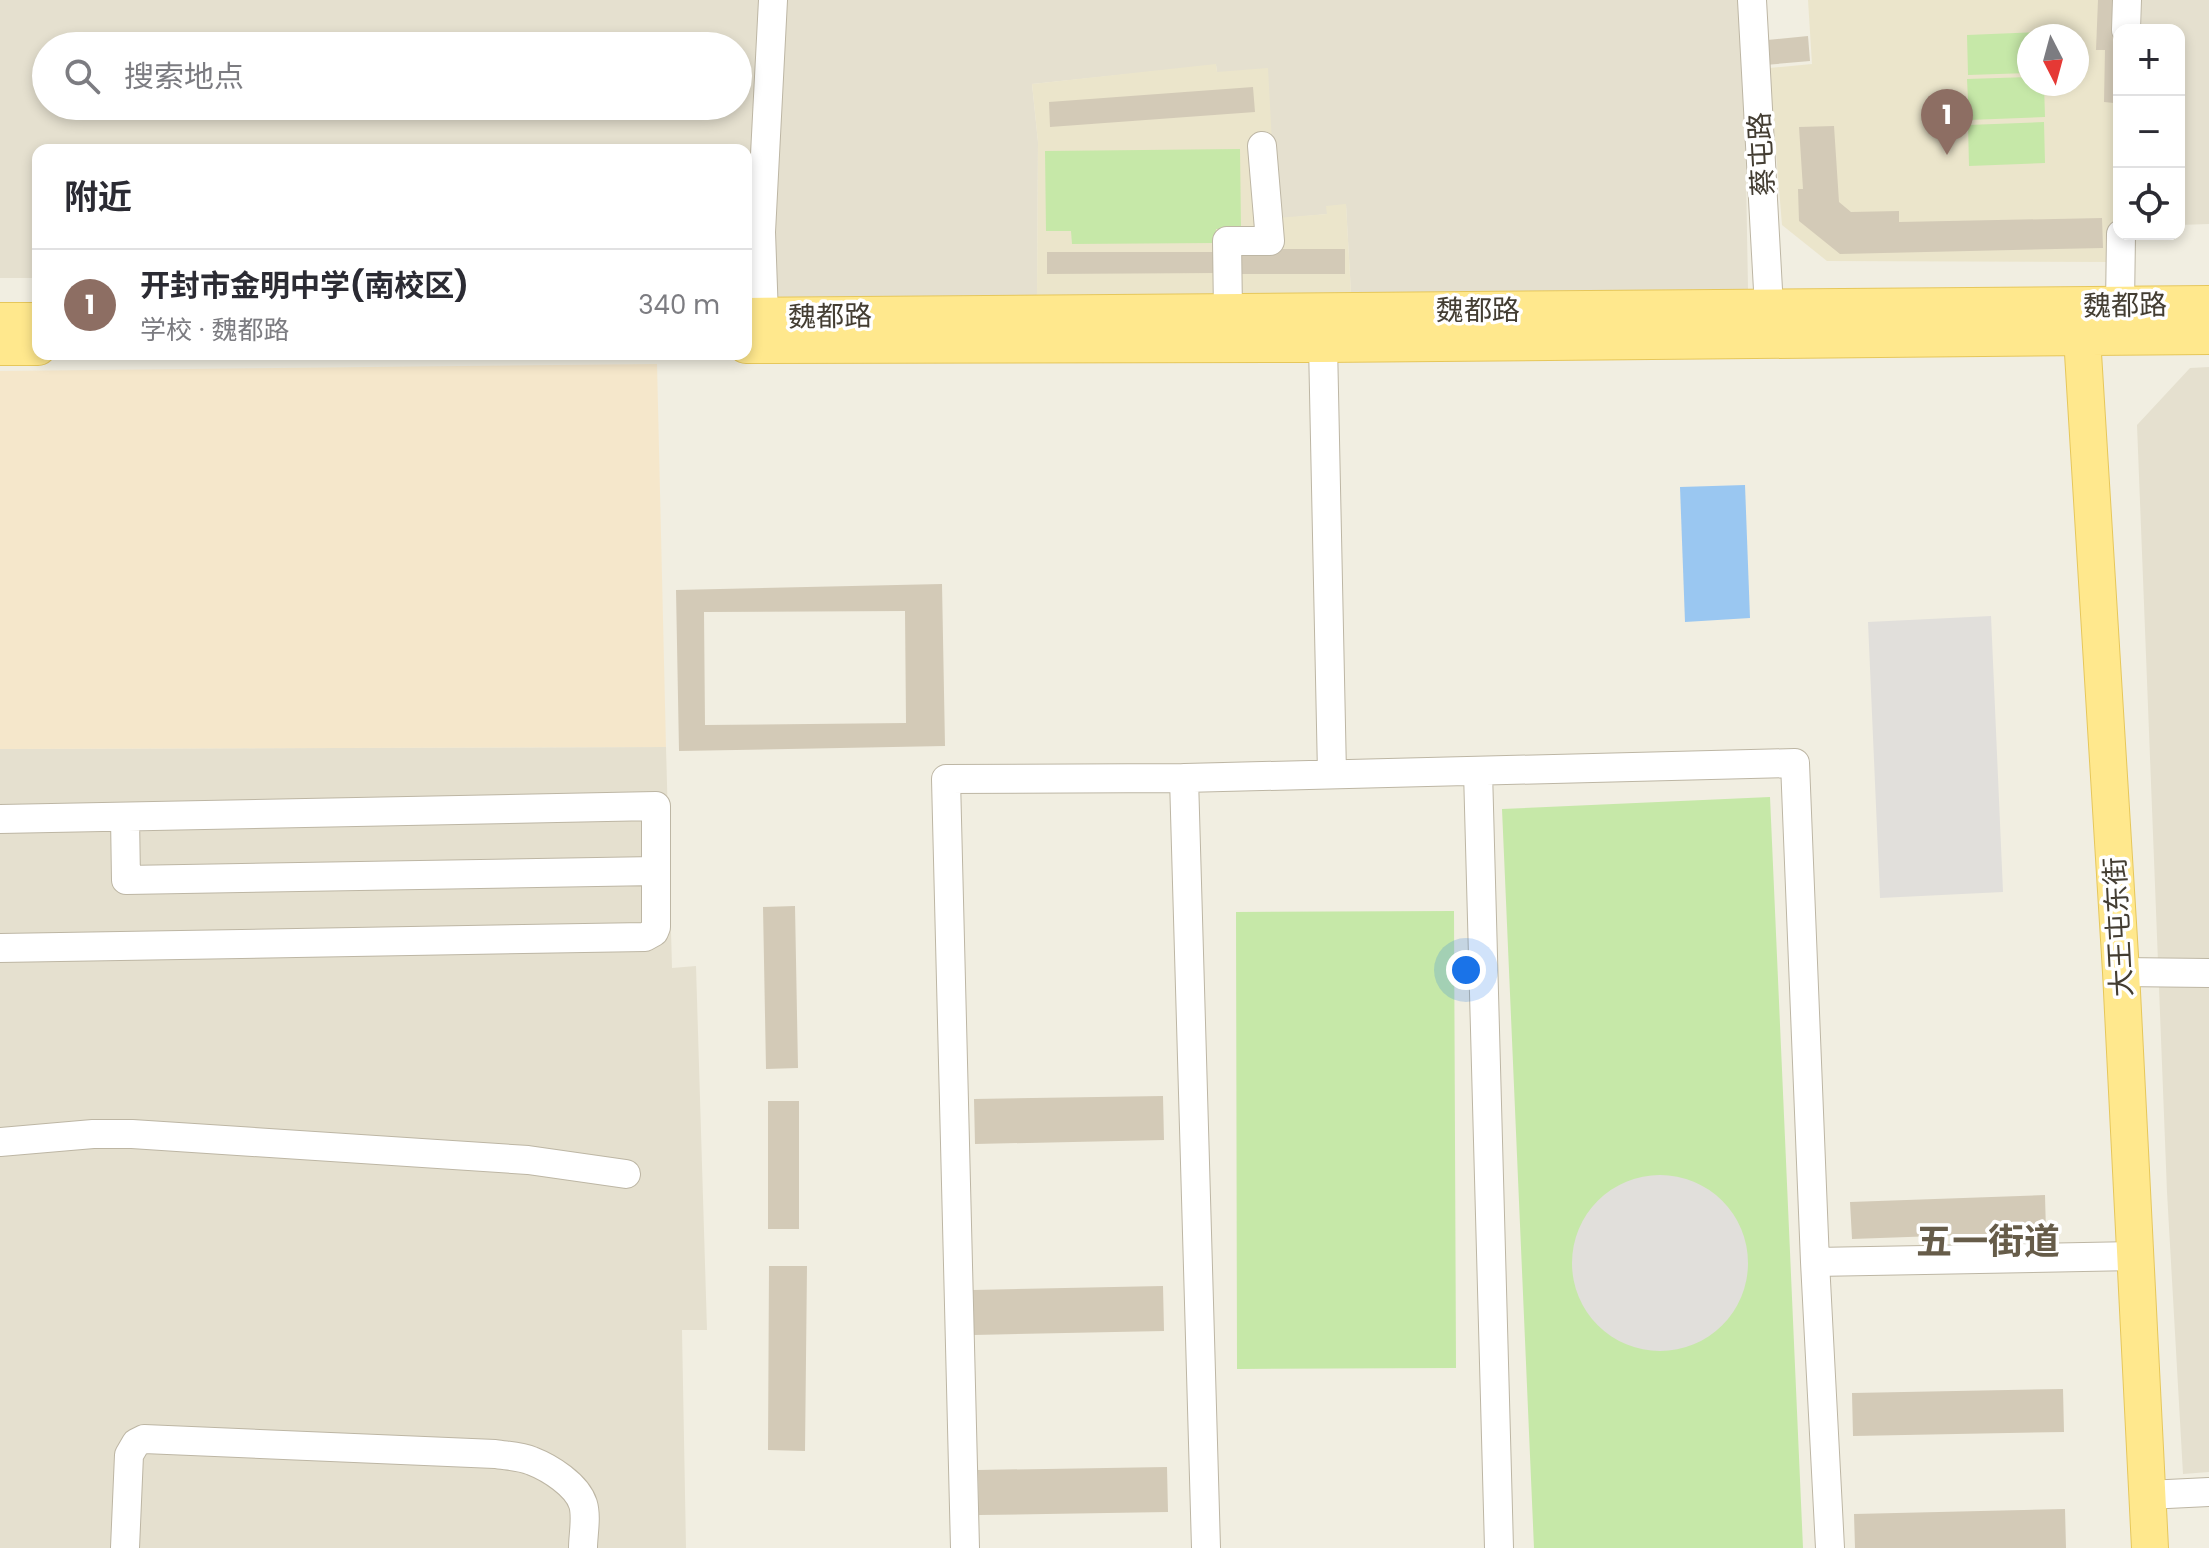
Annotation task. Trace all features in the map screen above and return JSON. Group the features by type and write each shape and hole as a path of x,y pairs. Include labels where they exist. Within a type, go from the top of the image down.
{"main road":[{"name":"魏都路","path":"752,326 1323,344 2082,322 2120,305 2209,304"},
{"name":"魏都路","path":"752,326 1228,312 1769,308 2082,322 2209,336"},
{"path":"0,321 32,321"},
{"name":"大王屯东街","path":"2082,322 2121,972 2150,1548"},
{"path":"0,347 32,347"}],"street":[{"path":"752,326 761,232 773,0"},
{"name":"蔡屯路","path":"1752,0 1769,308"},
{"path":"2126,24 2127,0"},
{"path":"1228,312 1227,241 1270,241 1262,146"},
{"path":"2120,305 2121,240"},
{"path":"1323,344 1332,774"},
{"path":"965,1548 946,779 1184,778 1795,763 1830,1548"},
{"path":"1478,771 1499,1548"},
{"path":"1184,778 1206,1548"},
{"path":"0,819 656,806 656,927 645,937 0,948"},
{"path":"125,817 126,880 656,871"},
{"path":"2121,972 2209,973"},
{"path":"0,1142 93,1134 161,1135 528,1160 626,1174"},
{"path":"1815,1262 2135,1256"},
{"path":"125,1548 129,1455 136,1443 144,1439 518,1457 550,1471 578,1495 584,1505 583,1548"},
{"path":"2147,1495 2209,1492"}],"shaded area":[{"path":"0,0 762,0 753,274 752,144 32,144 32,278 0,278"},
{"path":"778,0 1743,0 1748,289 1351,293 1346,205 1327,214 1276,219 1216,65 1032,84 1038,142 1037,296 774,298 771,137"},
{"path":"1808,0 2120,0 2120,24 2113,24 2115,262 1827,261 1782,225 1769,68 1812,64"},
{"path":"2142,0 2209,0 2209,224 2185,225 2185,24 2141,24"},
{"path":"1216,64 1217,72 1268,68 1276,218 1327,214 1326,206 1346,204 1351,293 1037,296 1038,142 1032,84"},
{"path":"657,364 666,747 0,749 0,371"},
{"path":"2209,367 2209,1472 2183,1474 2167,1192 2137,425 2190,368"},
{"path":"1991,616 2003,892 1880,898 1868,622"},
{"path":"666,747 672,968 696,966 707,1330 682,1330 686,1548 0,1548 0,749"},
{"path":"1660,1175 1694,1182 1722,1201 1741,1229 1748,1263 1741,1297 1722,1325 1694,1344 1660,1351 1626,1344 1598,1325 1579,1297 1572,1263 1579,1229 1598,1201 1626,1182"}],"green space":[{"path":"2017,33 2017,73 1968,75 1967,35"},
{"path":"2017,77 2017,96 2044,96 2045,117 1969,120 1967,79"},
{"path":"2044,122 2045,163 1969,166 1968,125"},
{"path":"1240,149 1241,229 1216,229 1215,243 1072,244 1071,231 1046,231 1045,151"},
{"path":"1770,797 1803,1548 1534,1548 1502,809"},
{"path":"1454,911 1456,1368 1237,1369 1236,912"}],"water":[{"path":"1745,485 1750,618 1685,622 1680,487"}],"building":[{"path":"2098,0 2117,0 2116,24 2113,24 2113,103 2104,102 2105,50 2096,50"},
{"path":"1808,36 1810,61 1765,65 1767,40"},
{"path":"1253,87 1255,112 1050,127 1049,102"},
{"path":"1834,126 1839,202 1851,212 1899,211 1899,222 2102,218 2103,248 1840,254 1799,221 1798,189 1803,189 1799,127"},
{"path":"1235,249 1345,249 1345,274 1235,274"},
{"path":"1047,252 1217,252 1217,273 1047,274"},
{"path":"942,584 945,746 679,751 676,590","holes":["905,611 906,723 705,725 704,612"]},
{"path":"795,906 798,1068 766,1069 763,907"},
{"path":"1163,1096 1164,1140 975,1144 974,1099"},
{"path":"768,1101 799,1101 799,1229 768,1229"},
{"path":"2045,1195 2046,1232 1852,1239 1850,1202"},
{"path":"769,1266 807,1266 805,1451 768,1450"},
{"path":"1163,1286 1164,1331 974,1335 973,1290"},
{"path":"2063,1389 2064,1432 1853,1436 1852,1393"},
{"path":"1167,1467 1168,1512 979,1515 978,1470"},
{"path":"2065,1509 2066,1548 1855,1548 1854,1514"}],"place":[{"name":"开封市金明中学(南校区)","path":"1947,155"}],"district":[{"name":"五一街道","path":"1988,1241"}]}
